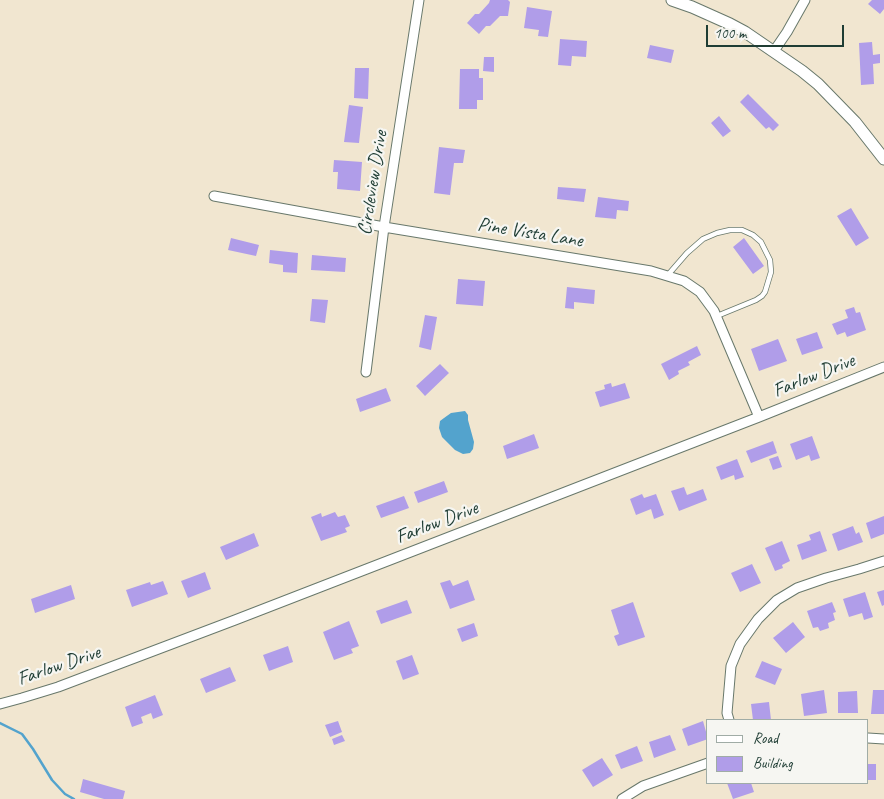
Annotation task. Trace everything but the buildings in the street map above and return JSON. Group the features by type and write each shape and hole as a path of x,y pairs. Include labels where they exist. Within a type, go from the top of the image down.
{"street":[{"name":"Circleview Drive","path":"366,372 384,227 419,0"},
{"path":"672,0 730,24 802,71 818,84 855,122 884,159"},
{"path":"774,51 805,0"},
{"name":"Pine Vista Lane","path":"214,196 384,227 651,271 684,281 700,292 717,316 758,417"},
{"name":"Farlow Drive","path":"0,704 76,680 884,367"},
{"path":"729,719 727,713 731,666 740,644 758,619 777,600 796,588 884,561"},
{"path":"869,738 884,739"},
{"path":"622,799 642,786 706,764"}],"lane":[{"path":"667,276 687,253 703,239 716,233 742,230 762,242 770,260 771,272 766,292 756,300 717,316"}],"water":[{"path":"465,411 468,415 474,442 470,453 463,454 455,450 442,437 439,428 440,421 451,413"}],"waterway":[{"path":"0,723 22,734 52,780 65,794 74,799"}]}
